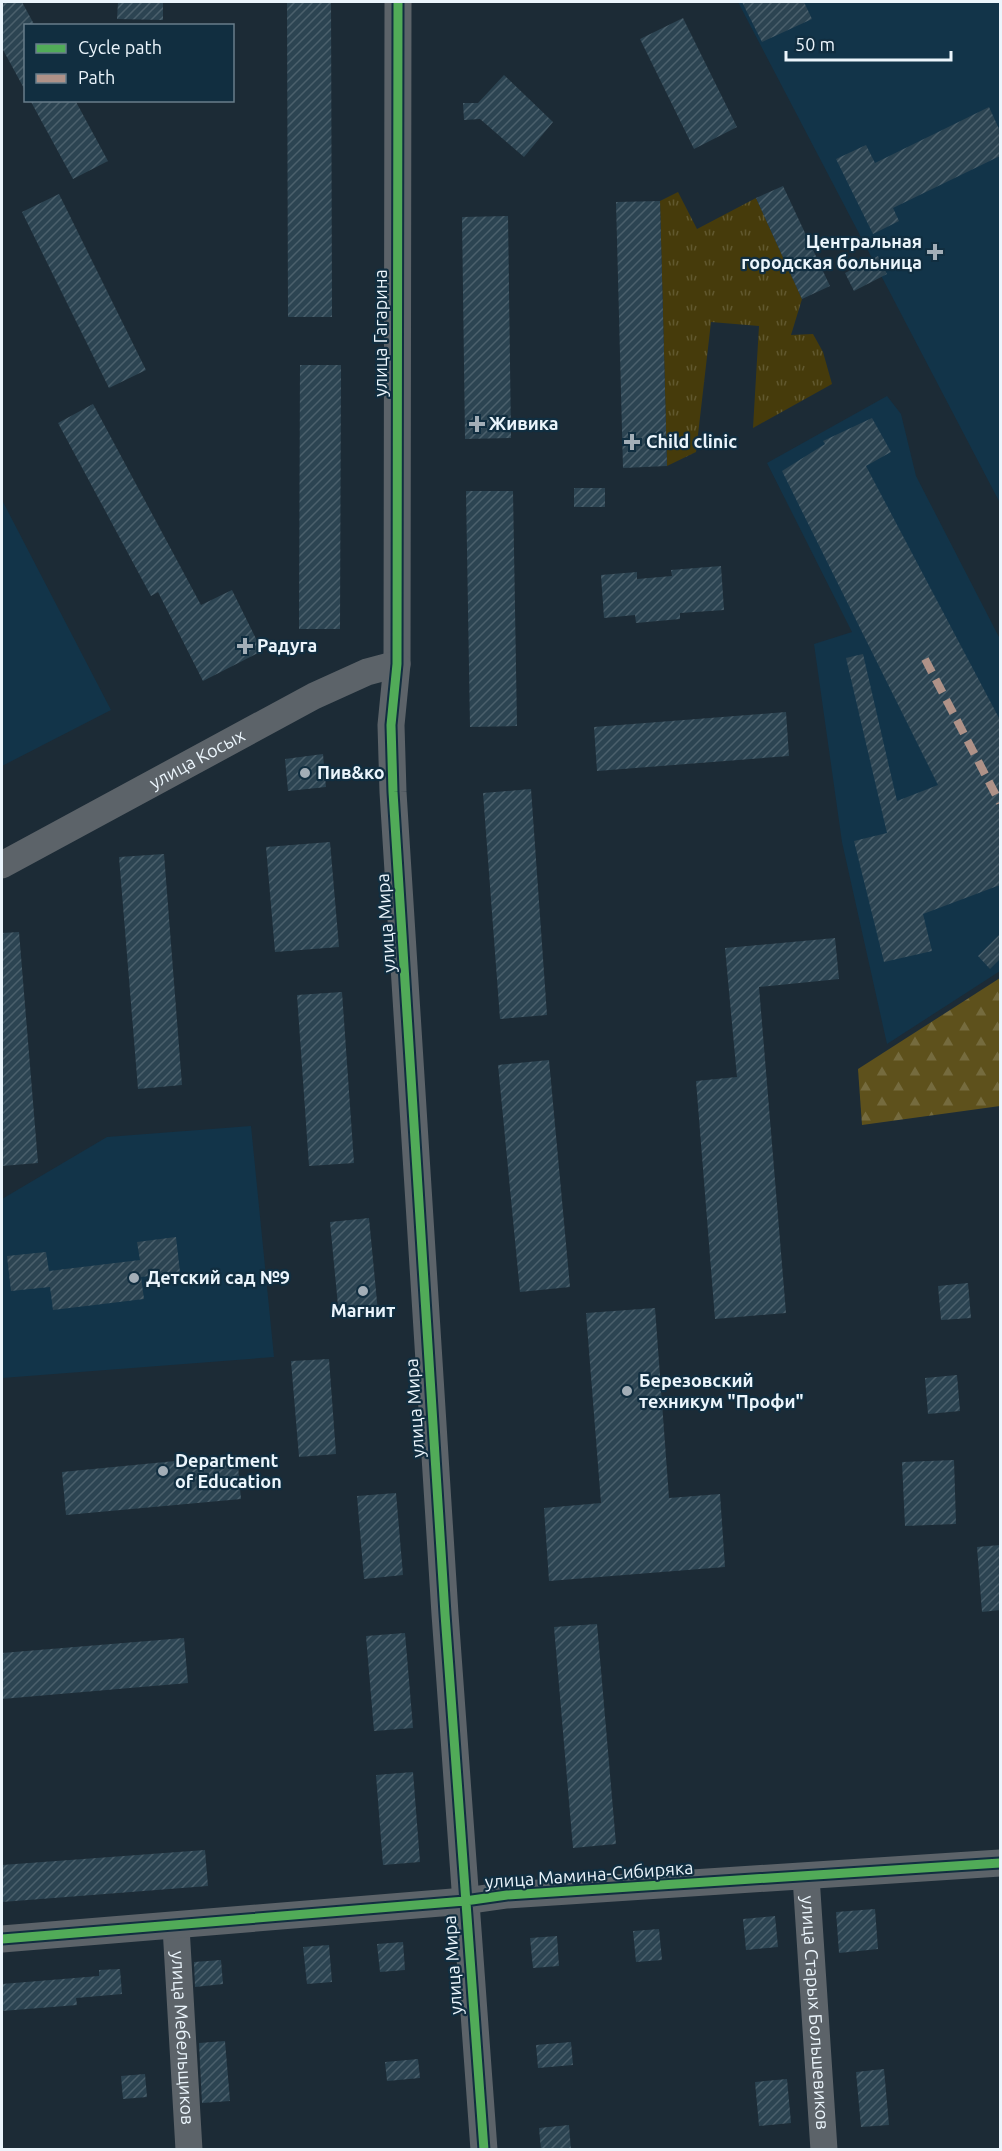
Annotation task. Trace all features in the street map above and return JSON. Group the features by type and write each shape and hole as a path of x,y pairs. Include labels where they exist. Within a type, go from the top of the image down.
{"street":[{"name":"улица Гагарина","path":"397,664 398,2"},
{"name":"улица Косых","path":"2,865 266,720 367,672 397,664"},
{"name":"улица Мира","path":"397,664 391,725 393,792 465,1901 484,2150"},
{"name":"улица Мамина-Сибиряка","path":"2,1939 465,1901 507,1895 1000,1863"},
{"name":"улица Старых Большевиков","path":"806,1877 824,2150"},
{"name":"улица Мебельщиков","path":"176,1926 189,2150"}],"shaded area":[{"name":"Центральная городская больница","path":"738,2 1000,2 1000,503"},
{"path":"887,396 901,414 916,476 1000,639 1000,971 887,1044 842,842 814,644 852,632 767,463"},
{"path":"2,500 111,710 2,766"},
{"name":"Детский сад №9","path":"251,1126 274,1357 2,1378 2,1199 107,1137"}],"green space":[{"path":"678,192 697,229 756,198 802,299 791,335 813,334 823,352 832,384 753,428 759,326 711,322 696,452 667,466 660,201"},
{"path":"1000,978 1000,1106 862,1125 858,1069"}],"building":[{"path":"2,2 22,2 34,24 24,24 24,88 2,48"},
{"path":"118,2 163,2 163,20 117,19"},
{"path":"287,2 331,2 332,317 288,317"},
{"path":"742,2 804,2 812,19 762,42"},
{"path":"683,18 737,127 694,149 640,39"},
{"path":"504,75 553,122 524,157 480,119 464,120 463,103 478,103"},
{"path":"31,102 76,102 108,161 73,179"},
{"path":"989,107 1000,131 1000,156 893,208 899,221 873,234 836,159 866,145 875,163"},
{"path":"783,186 830,286 802,299 756,198"},
{"path":"59,194 146,370 109,388 22,212"},
{"path":"660,201 667,466 623,468 616,202"},
{"path":"508,216 511,438 465,439 462,217"},
{"path":"878,256 887,274 854,291 845,273"},
{"path":"300,365 341,365 340,629 299,629"},
{"path":"93,404 201,605 232,590 262,651 203,681 158,592 151,596 58,423"},
{"path":"872,418 891,452 866,466 1000,720 1000,885 923,914 932,951 884,962 854,841 887,833 846,658 863,654 897,801 938,785 782,471 825,444 823,441"},
{"path":"574,488 605,488 605,507 574,507"},
{"path":"466,491 513,491 517,726 470,727"},
{"path":"721,566 724,610 680,613 680,619 636,623 635,615 604,618 601,575 637,572 637,579 672,576 671,570"},
{"path":"786,712 789,756 597,771 594,727"},
{"path":"323,754 326,787 288,791 285,759"},
{"path":"531,789 547,1015 500,1019 483,793"},
{"path":"330,842 339,947 275,952 266,847"},
{"path":"164,854 182,1085 138,1089 119,857"},
{"path":"19,932 38,1163 2,1166 2,933"},
{"path":"1000,934 1000,959 990,969 978,956"},
{"path":"835,938 839,979 759,987 786,1313 715,1319 696,1081 737,1077 725,948"},
{"path":"342,992 354,1163 309,1166 297,995"},
{"path":"549,1060 570,1287 520,1292 498,1065"},
{"path":"369,1218 378,1312 339,1316 330,1222"},
{"path":"176,1237 180,1272 141,1277 144,1299 53,1310 50,1287 11,1291 7,1256 46,1252 49,1271 140,1260 137,1242"},
{"path":"968,1283 971,1318 941,1320 938,1286"},
{"name":"Березовский техникум \"Профи\"","path":"655,1308 669,1498 720,1494 725,1567 549,1581 544,1508 601,1503 586,1313"},
{"path":"329,1359 336,1454 299,1457 291,1361"},
{"path":"957,1375 960,1411 928,1414 925,1378"},
{"path":"237,1455 241,1499 66,1515 62,1472"},
{"path":"954,1460 956,1524 905,1526 902,1462"},
{"path":"396,1493 403,1575 364,1579 357,1496"},
{"path":"1000,1545 1000,1610 982,1612 977,1547"},
{"path":"597,1624 616,1844 573,1848 554,1627"},
{"path":"405,1633 413,1728 374,1731 366,1636"},
{"path":"184,1638 188,1683 2,1699 2,1653"},
{"path":"413,1772 420,1862 383,1865 376,1775"},
{"path":"205,1850 208,1886 2,1902 2,1865"},
{"path":"875,1909 878,1949 839,1953 836,1912"},
{"path":"775,1916 778,1947 746,1950 743,1919"},
{"path":"659,1929 662,1960 636,1962 633,1931"},
{"path":"557,1936 559,1966 533,1968 530,1938"},
{"path":"403,1942 405,1970 380,1972 377,1944"},
{"path":"329,1945 332,1982 307,1984 303,1947"},
{"path":"221,1960 223,1984 195,1987 194,1962"},
{"path":"120,1969 122,1994 76,1998 77,2005 2,2011 2,1984 99,1976 99,1970"},
{"path":"225,2041 230,2101 202,2103 199,2043"},
{"path":"571,2042 573,2065 538,2068 536,2045"},
{"path":"418,2059 420,2078 387,2081 385,2062"},
{"path":"884,2069 889,2125 861,2127 856,2072"},
{"path":"145,2074 147,2097 123,2099 121,2076"},
{"path":"787,2079 791,2123 759,2126 755,2082"},
{"path":"569,2125 571,2150 541,2150 539,2128"}],"marked path":[{"path":"925,659 1000,803"}],"cycle path":[{"path":"398,2 397,664 391,725 393,792 445,1614 484,2150"},
{"path":"2,1939 465,1901 507,1895 1000,1863"}],"place":[{"name":"Центральная городская больница","path":"935,252"},
{"name":"Живика","path":"477,424"},
{"name":"Child clinic","path":"632,442"},
{"name":"Радуга","path":"245,646"},
{"name":"Пив&ко","path":"305,773"},
{"name":"Детский сад №9","path":"134,1278"},
{"name":"Магнит","path":"363,1291"},
{"name":"Березовский техникум \"Профи\"","path":"627,1391"},
{"name":"Department of Education","path":"163,1471"}]}
